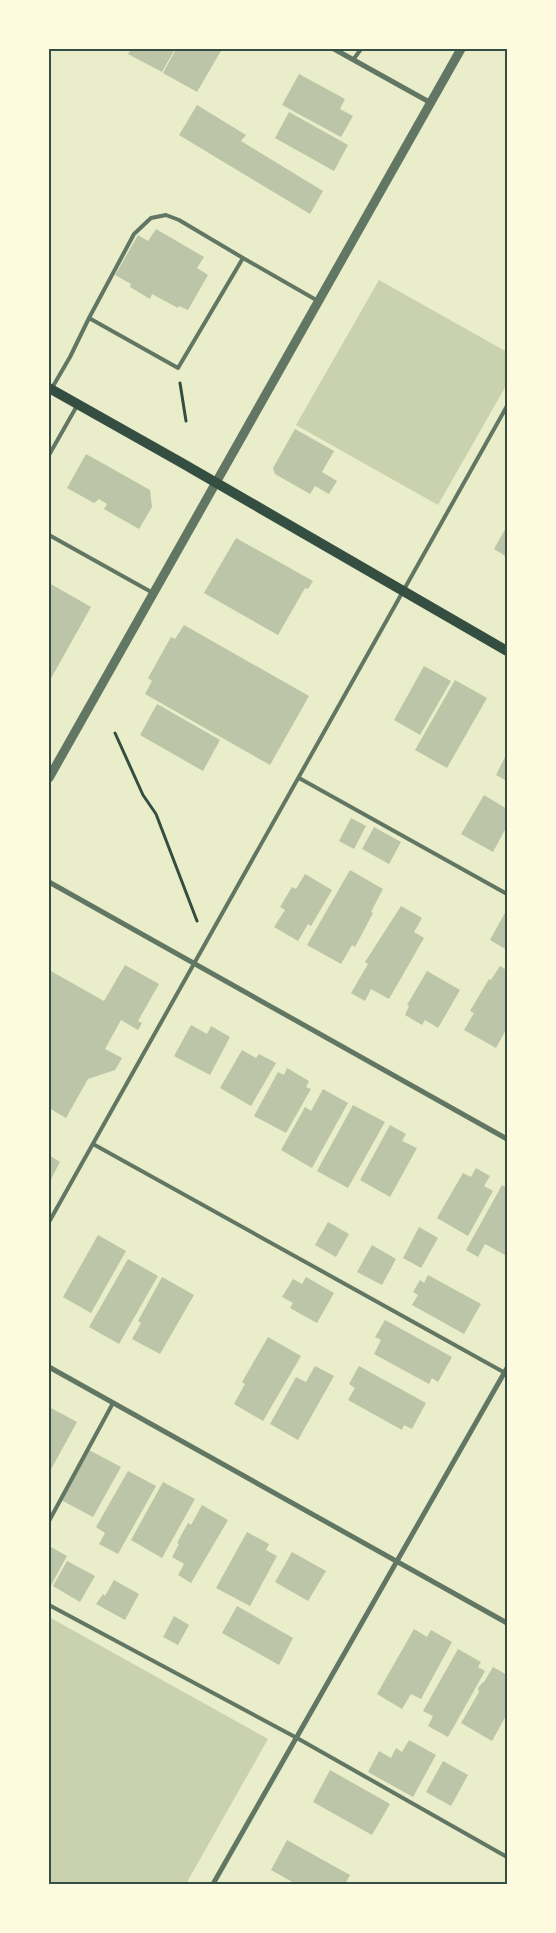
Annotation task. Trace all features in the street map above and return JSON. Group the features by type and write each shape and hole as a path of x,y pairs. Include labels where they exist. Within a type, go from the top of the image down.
{"main road":[{"path":"50,389 507,651"}],"street":[{"path":"334,49 431,103"},
{"path":"49,778 461,49"},
{"path":"49,882 507,1139"},
{"path":"49,1367 507,1623"},
{"path":"213,1884 506,1371"}],"lane":[{"path":"353,60 361,49"},
{"path":"50,389 70,357 134,234 151,218 166,215 179,220 319,302"},
{"path":"89,318 178,368 243,258"},
{"path":"49,455 78,404"},
{"path":"49,1222 505,413 507,406"},
{"path":"49,535 153,593"},
{"path":"299,778 507,894"},
{"path":"93,1144 506,1371"},
{"path":"49,1521 113,1403"},
{"path":"49,1605 297,1738 507,1857"}],"path":[{"path":"178,368 186,421"},
{"path":"115,733 143,795 156,814 197,921"}],"green space":[{"path":"379,280 507,352 507,384 438,505 296,425"},
{"path":"49,1617 268,1739 186,1884 49,1884"}],"building":[{"path":"131,49 175,49 162,72 128,54"},
{"path":"176,49 222,49 197,92 163,73"},
{"path":"299,74 345,99 340,109 353,116 341,137 282,105"},
{"path":"197,105 246,135 241,141 323,191 310,214 179,135"},
{"path":"289,112 348,145 334,171 275,138"},
{"path":"156,229 204,257 197,268 208,275 188,310 179,306 178,308 152,294 150,299 130,287 131,284 115,275 138,235 148,241"},
{"path":"295,429 334,451 322,472 337,481 329,494 315,486 310,494 275,474 273,468"},
{"path":"86,454 150,490 152,507 139,529 104,509 107,504 99,499 94,503 67,488"},
{"path":"507,526 507,557 494,549"},
{"path":"236,538 313,581 308,589 305,588 278,635 204,593"},
{"path":"49,583 91,607 49,682"},
{"path":"184,625 309,696 270,765 145,694 152,681 148,678 171,637 175,639"},
{"path":"424,666 451,681 420,735 394,720"},
{"path":"455,680 487,698 447,768 415,750"},
{"path":"157,704 220,740 203,771 140,735"},
{"path":"507,753 507,781 496,775"},
{"path":"484,795 507,809 507,826 493,852 461,834"},
{"path":"351,818 366,826 354,849 339,841"},
{"path":"374,827 401,842 389,864 362,849"},
{"path":"350,870 383,889 355,947 352,945 341,964 307,945"},
{"path":"305,874 332,890 311,926 308,924 298,941 274,927 285,910 280,907 292,887 296,889"},
{"path":"401,906 422,918 414,932 424,938 389,999 371,989 365,1001 351,993 368,964 365,962"},
{"path":"507,909 507,950 490,940"},
{"path":"125,965 159,984 138,1021 142,1023 138,1030 121,1020 105,1049 122,1058 115,1070 88,1079 66,1118 49,1108 49,970 104,1001"},
{"path":"500,966 507,970 507,1028 496,1048 464,1030 474,1013 470,1011 489,979 491,980"},
{"path":"427,971 460,990 438,1028 425,1020 422,1025 405,1015 409,1006 407,1005"},
{"path":"191,1025 207,1034 211,1026 230,1037 210,1075 174,1056"},
{"path":"242,1050 256,1058 259,1054 276,1063 251,1106 220,1088"},
{"path":"287,1068 309,1081 306,1087 311,1089 286,1133 254,1116 278,1072 284,1075"},
{"path":"323,1089 348,1103 312,1168 281,1150 305,1107 311,1111"},
{"path":"353,1105 385,1122 348,1188 317,1171"},
{"path":"390,1125 406,1134 402,1141 417,1148 390,1197 360,1180"},
{"path":"49,1155 60,1162 49,1183"},
{"path":"476,1168 490,1176 484,1186 493,1191 468,1236 437,1218 463,1173 471,1177"},
{"path":"502,1185 507,1188 507,1251 505,1255 485,1244 478,1257 466,1250"},
{"path":"328,1222 349,1234 336,1257 315,1245"},
{"path":"419,1227 438,1238 421,1268 403,1258"},
{"path":"98,1235 126,1251 91,1313 63,1297"},
{"path":"372,1245 396,1259 382,1285 357,1272"},
{"path":"128,1259 158,1276 119,1344 89,1327"},
{"path":"428,1275 481,1304 464,1334 412,1305 418,1295 413,1292 420,1280 424,1283"},
{"path":"162,1277 194,1295 160,1354 132,1339 141,1323 138,1321"},
{"path":"306,1277 334,1293 317,1323 290,1308 293,1303 282,1297 293,1279 302,1284"},
{"path":"385,1320 452,1357 438,1382 432,1378 429,1384 374,1354 381,1340 375,1337"},
{"path":"268,1337 301,1356 263,1421 234,1404 245,1384 242,1382"},
{"path":"315,1366 334,1376 298,1440 270,1424 296,1377 306,1382"},
{"path":"359,1366 426,1403 412,1429 404,1425 402,1430 348,1400 355,1388 349,1384"},
{"path":"49,1407 77,1422 49,1473"},
{"path":"89,1450 121,1467 93,1517 61,1500"},
{"path":"128,1471 156,1486 118,1554 99,1544 105,1533 96,1527"},
{"path":"163,1482 195,1499 162,1558 131,1540"},
{"path":"202,1505 228,1520 191,1583 178,1575 184,1564 172,1557 188,1523 191,1525"},
{"path":"247,1532 269,1544 266,1550 277,1556 250,1606 216,1588"},
{"path":"49,1546 67,1556 49,1589"},
{"path":"292,1552 326,1571 308,1601 275,1582"},
{"path":"67,1561 95,1576 80,1602 53,1586"},
{"path":"114,1580 139,1594 125,1620 96,1604 103,1594 105,1596"},
{"path":"237,1606 293,1638 279,1665 222,1633"},
{"path":"174,1616 189,1625 178,1645 163,1637"},
{"path":"414,1629 427,1637 431,1630 452,1642 421,1699 411,1694 402,1709 377,1694"},
{"path":"458,1649 481,1662 478,1667 485,1671 448,1737 428,1726 433,1716 423,1711"},
{"path":"493,1667 507,1675 507,1714 492,1741 461,1723 479,1692 478,1688"},
{"path":"409,1740 436,1755 413,1797 368,1772 379,1751 391,1758 396,1748 402,1752"},
{"path":"443,1761 468,1775 451,1806 426,1792"},
{"path":"330,1770 390,1804 372,1835 313,1802"},
{"path":"287,1840 350,1875 345,1884 296,1884 271,1870"}]}
